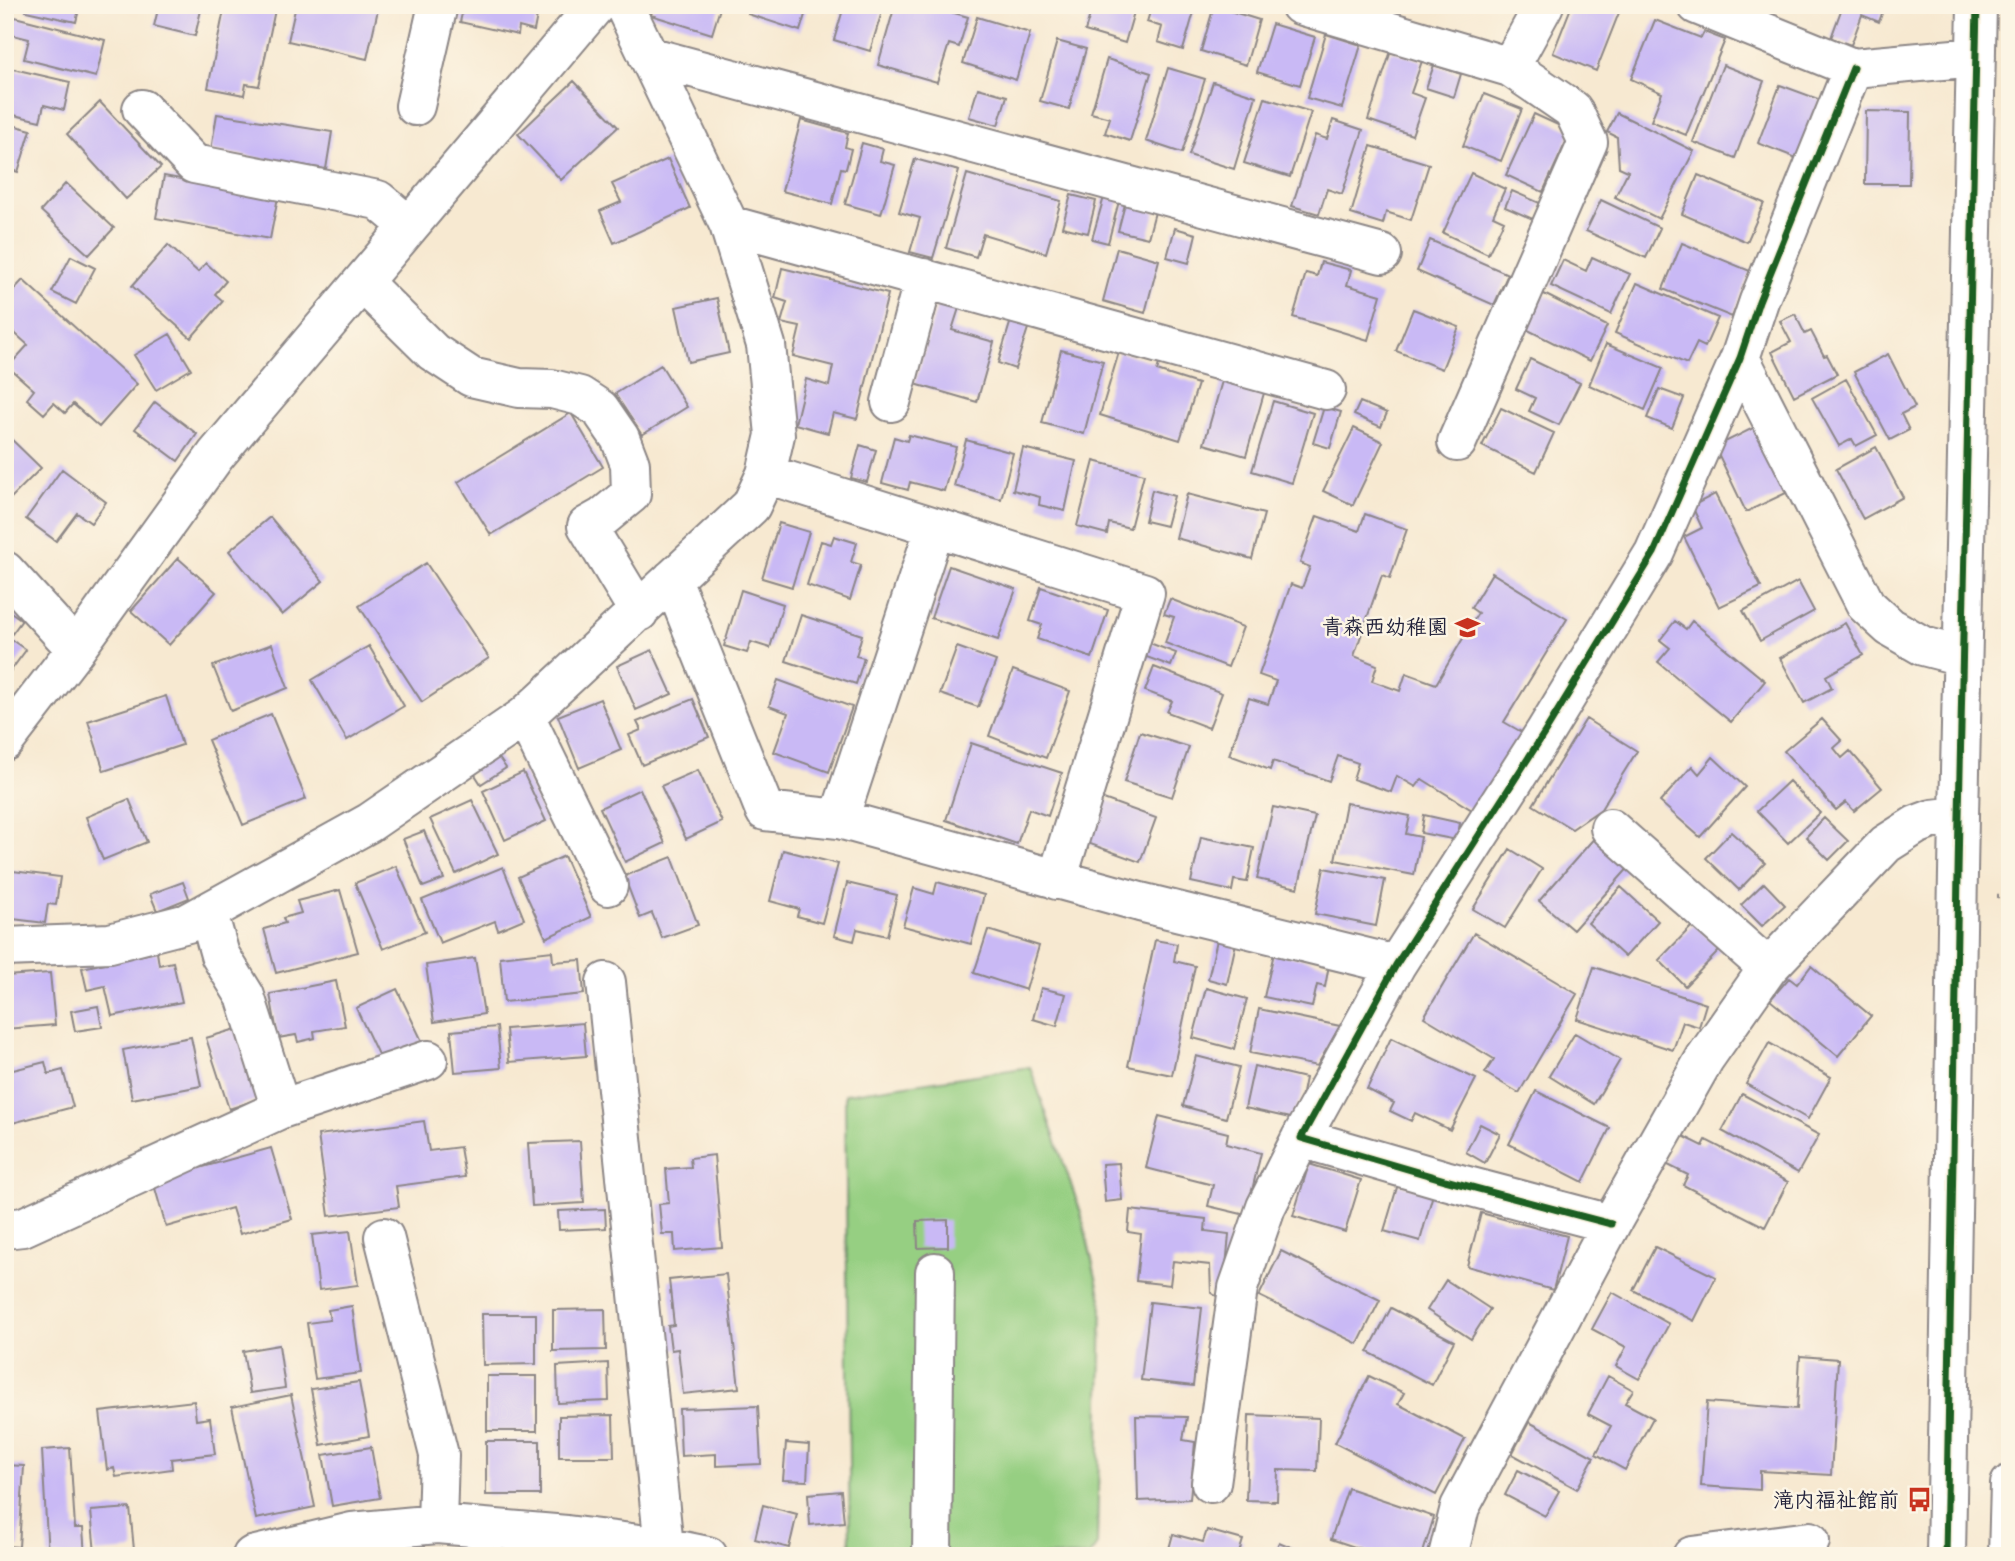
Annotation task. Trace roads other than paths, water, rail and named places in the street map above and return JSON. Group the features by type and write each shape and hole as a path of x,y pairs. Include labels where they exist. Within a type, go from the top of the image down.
{"street":[{"path":"415,106 438,5"},
{"path":"5,741 76,649 216,455 596,5"},
{"path":"5,947 110,943 188,923 369,823 525,716 751,506 766,474 775,435 766,345 729,225 624,5"},
{"path":"1300,5 1510,67 1573,110 1588,142 1457,442"},
{"path":"1510,67 1544,5"},
{"path":"1697,5 1853,68 1976,57"},
{"path":"1946,1556 1977,5"},
{"path":"648,56 1382,254"},
{"path":"1211,1483 1238,1288 1266,1207 1396,965 1545,732 1654,553 1740,358 1759,301 1853,68"},
{"path":"142,109 194,164 378,200 409,226"},
{"path":"729,225 1326,390"},
{"path":"891,402 924,278"},
{"path":"362,282 433,352 471,377 519,388 552,389 580,396 600,410 620,438 630,464 631,494 603,517 587,526 639,612"},
{"path":"1740,358 1866,605 1890,627 1923,646 1962,656"},
{"path":"766,474 1145,593 1057,880"},
{"path":"839,819 935,527"},
{"path":"5,571 76,649"},
{"path":"673,579 765,811 839,819 1057,880 1396,965"},
{"path":"525,716 608,887"},
{"path":"1448,1556 1460,1507 1611,1224 1705,1058 1768,968 1886,844 1916,825 1959,816"},
{"path":"1610,828 1768,968"},
{"path":"208,912 220,955 245,996 281,1109"},
{"path":"607,982 664,1547"},
{"path":"5,1230 23,1227 281,1109 428,1060"},
{"path":"1301,1138 1611,1224"},
{"path":"384,1237 439,1455 437,1524"},
{"path":"932,1556 935,1272"},
{"path":"2008,1556 2010,1483"},
{"path":"252,1556 352,1532 437,1524 567,1535 664,1547 708,1556"},
{"path":"1692,1556 1810,1541"}],"place":[{"name":"青森西幼稚園","path":"1468,627"},
{"name":"滝内福祉館前","path":"1919,1500"}]}
